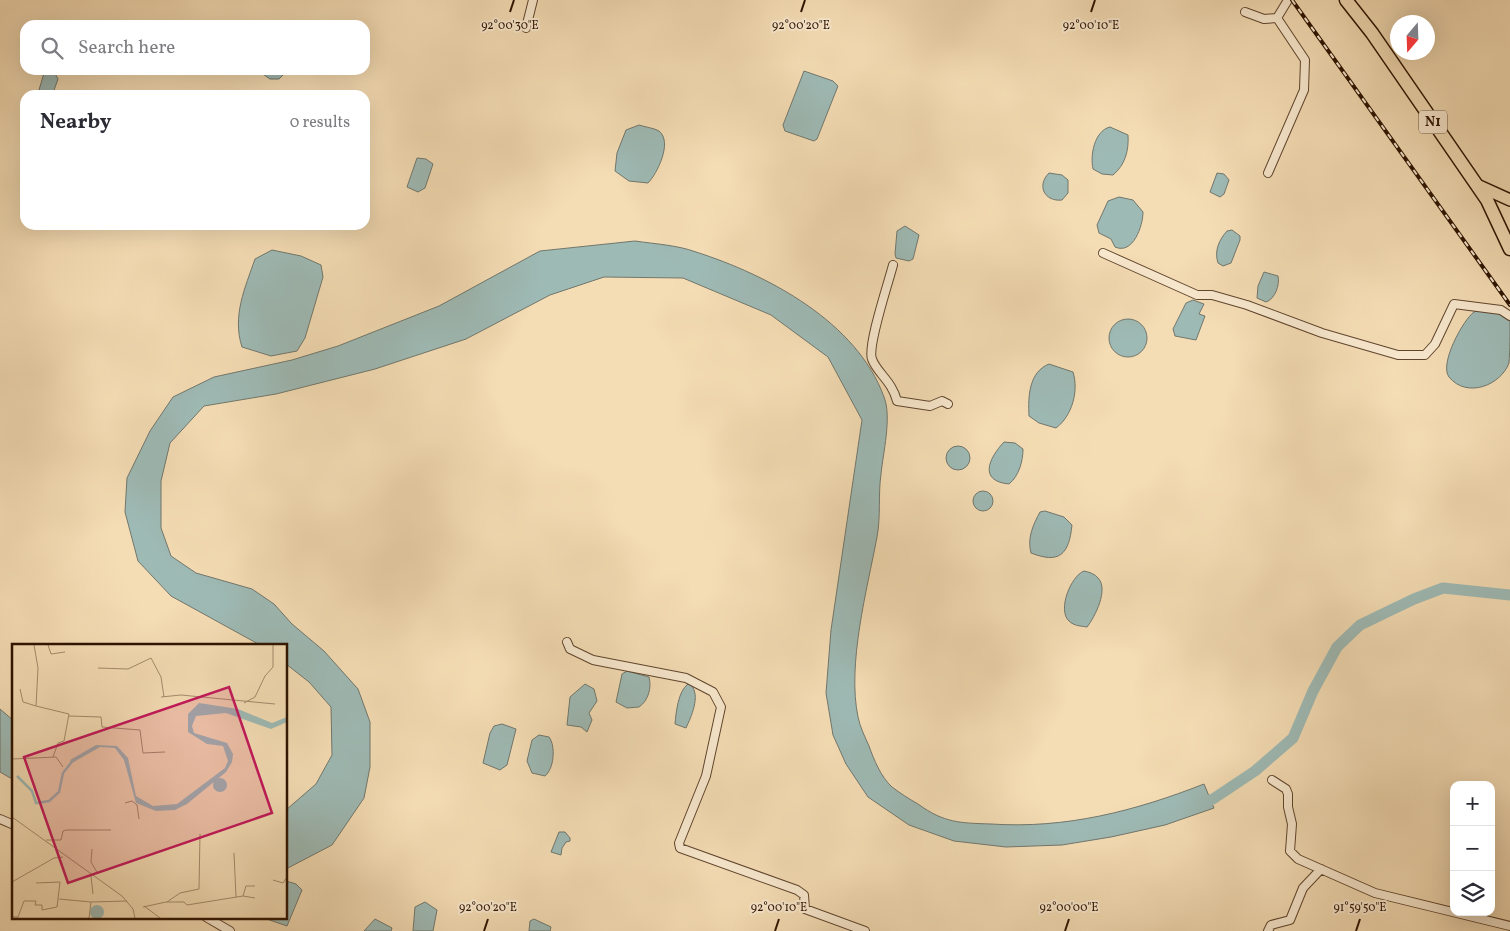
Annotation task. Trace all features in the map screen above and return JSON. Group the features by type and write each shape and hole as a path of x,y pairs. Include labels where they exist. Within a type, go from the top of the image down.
{"highway":[{"name":"N1","path":"1346,0 1372,33 1487,200 1510,249"}],"main road":[{"path":"1477,186 1510,200"}],"street":[{"path":"526,28 533,0"},
{"path":"1277,18 1288,0"},
{"path":"1245,12 1264,19 1277,18"},
{"path":"1268,173 1304,90 1305,60 1277,18"},
{"path":"1103,253 1197,295 1212,296 1247,304 1322,333 1398,354 1424,355 1435,344 1454,304 1501,310 1510,316"},
{"path":"893,265 876,327 871,356 872,361 890,382 898,401 930,406 942,401 948,404"},
{"path":"567,642 570,649 593,660 686,678 713,692 721,707 706,776 679,843 680,848 797,890 804,895 805,909 865,931"},
{"path":"1272,780 1286,789 1288,794 1288,807 1292,824 1290,851 1298,859 1375,893 1510,926"},
{"path":"0,819 12,824"},
{"path":"1268,931 1271,925 1290,920 1303,888 1321,868"},
{"path":"208,918 230,931"}],"water":[{"path":"804,71 833,81 838,86 817,139 814,141 785,131 783,125"},
{"path":"43,75 56,75 58,79 54,90 39,90"},
{"path":"264,75 283,75 279,79 270,79"},
{"path":"639,125 659,131 663,136 664,142 662,158 652,179 648,183 629,181 615,171 617,153 626,130"},
{"path":"1110,127 1128,135 1128,147 1125,157 1121,167 1113,175 1102,174 1093,169 1092,164 1094,145 1100,133"},
{"path":"417,158 426,159 433,164 425,188 418,192 407,187"},
{"path":"1049,173 1062,175 1068,180 1068,193 1062,200 1051,198 1044,192 1043,183"},
{"path":"1217,173 1224,174 1229,180 1224,194 1220,197 1210,192"},
{"path":"1119,197 1133,200 1143,212 1143,218 1136,238 1127,247 1121,248 1115,247 1111,239 1099,233 1097,225 1108,201"},
{"path":"905,226 919,235 913,259 909,261 896,258 895,254 897,231"},
{"path":"1232,230 1240,236 1240,240 1231,263 1223,266 1218,263 1218,246 1227,231"},
{"path":"635,241 681,248 724,262 780,288 807,305 832,324 853,346 871,370 884,397 887,425 880,482 878,529 857,651 855,696 858,717 863,732 878,768 892,787 936,815 953,821 970,823 1019,825 1073,821 1126,810 1204,784 1214,808 1165,825 1111,837 1062,845 1006,847 954,841 909,825 868,797 846,764 833,735 826,693 831,630 862,420 828,357 771,315 683,278 604,277 550,295 466,339 375,369 276,394 204,406 170,443 161,481 161,528 171,556 196,573 252,589 274,604 292,624 324,651 358,689 370,722 370,767 364,798 332,845 288,868 288,808 316,784 332,755 331,707 309,682 288,666 288,644 258,644 171,596 138,561 125,512 127,478 150,431 173,397 214,377 292,360 338,346 439,306 540,251"},
{"path":"272,250 301,256 321,265 323,277 305,338 297,351 271,356 242,347 238,324 241,302 255,259"},
{"path":"1264,272 1278,276 1274,295 1266,302 1257,298 1258,286"},
{"path":"1193,300 1204,304 1199,314 1205,316 1196,340 1175,336 1173,329 1186,303"},
{"path":"1485,308 1498,310 1510,320 1509,363 1499,378 1491,383 1474,388 1465,387 1456,384 1449,377 1447,362 1464,324 1475,311"},
{"path":"1128,319 1141,325 1147,338 1141,351 1128,357 1115,351 1109,338 1115,325"},
{"path":"1049,364 1073,372 1075,379 1073,403 1062,423 1056,428 1039,423 1029,416 1031,386 1037,373"},
{"path":"1004,442 1015,443 1023,449 1020,468 1009,484 999,482 993,478 989,468 994,455"},
{"path":"958,446 963,447 969,453 969,463 963,469 958,470 953,469 947,463 946,458 947,453 953,447"},
{"path":"983,491 990,494 993,501 990,508 983,511 976,508 973,501 976,494"},
{"path":"1045,511 1064,517 1072,525 1071,535 1065,550 1055,557 1031,553 1030,537 1033,527 1040,512"},
{"path":"1084,571 1092,573 1097,577 1102,589 1100,603 1087,627 1071,623 1064,609 1070,586 1074,579"},
{"path":"627,671 649,677 648,694 645,701 639,707 627,708 616,702 622,674"},
{"path":"585,684 594,689 597,701 589,713 592,720 587,732 581,727 567,725 570,697"},
{"path":"688,684 694,690 695,701 686,728 675,724 680,697"},
{"path":"0,709 12,719 12,779 0,772"},
{"path":"502,724 516,729 507,765 500,770 483,763 490,733 494,726"},
{"path":"539,735 549,737 553,746 552,763 545,776 532,773 527,761 532,740"},
{"path":"559,832 565,832 570,838 570,841 566,842 562,848 561,855 551,852"},
{"path":"288,882 296,884 302,890 287,926 264,918 288,918"},
{"path":"425,902 437,910 433,931 413,931 415,907"},
{"path":"375,919 392,928 391,931 364,931"},
{"path":"534,919 551,927 550,931 529,931 530,921"}],"waterway":[{"path":"1198,804 1213,799 1255,771 1293,738 1313,691 1337,647 1360,625 1414,599 1443,588 1510,595"}],"railway":[{"path":"1292,0 1510,305"}]}
